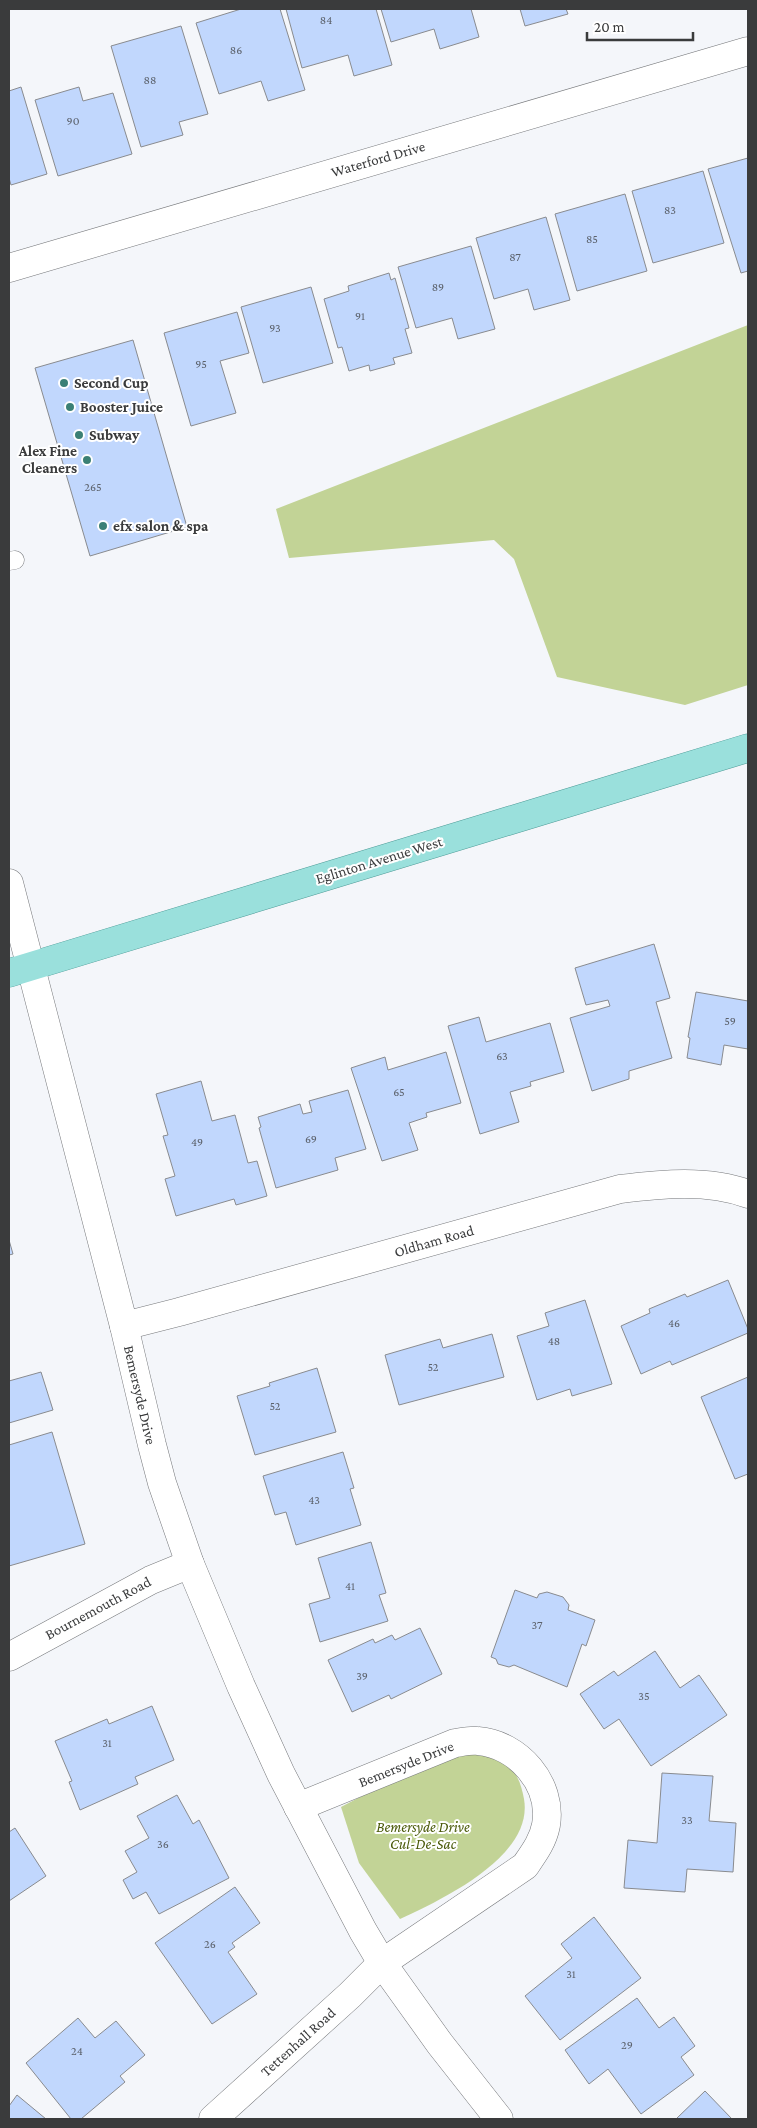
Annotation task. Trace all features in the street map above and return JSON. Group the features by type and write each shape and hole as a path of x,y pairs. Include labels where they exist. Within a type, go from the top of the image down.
{"main road":[{"name":"Eglinton Avenue West","path":"19,970 748,748"}],"street":[{"name":"Waterford Drive","path":"9,268 748,51"},
{"name":"Bemersyde Drive","path":"9,883 19,970 124,1326 162,1483 190,1564 241,1686 298,1807 382,1963 440,2044 499,2119"},
{"name":"Oldham Road","path":"124,1326 189,1310 620,1189 662,1184 700,1185 748,1194"},
{"name":"Bournemouth Road","path":"9,1657 151,1580 190,1564"},
{"name":"Bemersyde Drive","path":"298,1807 455,1742 479,1741 502,1747 522,1759 537,1778 545,1800 546,1824 539,1847 525,1866 382,1963"},
{"name":"Tettenhall Road","path":"213,2119 350,1995 382,1963"}],"green space":[{"path":"748,325 748,685 685,705 557,677 514,559 494,540 289,558 276,509"},
{"name":"Bemersyde Drive Cul-De-Sac","path":"489,1752 503,1761 520,1782 524,1799 523,1820 515,1839 500,1857 482,1873 439,1900 400,1919 359,1863 341,1807 423,1764 445,1756"}],"building":[{"path":"241,9 280,9 305,90 268,101 261,81 219,94 196,23"},
{"path":"286,9 376,9 392,65 354,76 348,55 302,68"},
{"path":"381,9 471,9 479,37 440,49 434,29 391,42"},
{"path":"520,9 566,9 568,14 525,26"},
{"path":"181,26 208,114 179,122 183,135 141,147 111,46"},
{"path":"21,87 47,174 11,185 9,178 9,91"},
{"path":"79,87 83,101 113,93 132,154 58,176 35,100"},
{"path":"748,158 748,271 741,273 708,169"},
{"path":"703,171 724,243 653,263 632,191"},
{"path":"625,194 647,271 577,291 555,214"},
{"path":"546,217 570,300 534,310 528,289 494,299 476,238"},
{"path":"471,246 495,329 458,339 452,318 416,328 398,267"},
{"path":"389,273 391,280 395,278 409,328 405,329 412,353 393,358 395,364 370,371 369,365 349,371 342,347 338,348 324,299 349,291 348,286"},
{"path":"311,287 333,363 263,383 241,307"},
{"path":"237,312 249,353 220,361 236,413 191,426 164,333"},
{"path":"133,340 187,527 90,556 35,368"},
{"path":"654,944 670,998 656,1002 672,1058 629,1071 629,1079 592,1091 570,1018 610,1006 608,1000 586,1005 575,968"},
{"path":"696,992 748,1001 748,1049 724,1045 721,1065 687,1058 690,1038 688,1037"},
{"path":"479,1017 486,1042 550,1023 564,1072 530,1082 531,1086 510,1092 519,1122 480,1134 448,1026"},
{"path":"446,1052 461,1103 426,1113 427,1117 409,1123 418,1150 382,1161 351,1068 385,1057 388,1070"},
{"path":"201,1081 212,1121 235,1115 248,1163 257,1161 267,1196 236,1205 234,1199 176,1216 165,1179 175,1176 163,1136 168,1135 156,1094"},
{"path":"348,1090 366,1149 335,1158 338,1170 276,1188 259,1128 261,1127 258,1117 300,1104 303,1114 312,1112 309,1101"},
{"path":"9,1240 13,1254 9,1255"},
{"path":"728,1280 748,1333 672,1365 670,1361 641,1374 621,1326 650,1313 649,1309 685,1294 687,1297"},
{"path":"585,1300 612,1384 572,1396 570,1389 537,1400 517,1336 549,1326 545,1313"},
{"path":"492,1334 504,1377 399,1405 385,1355 440,1339 443,1348"},
{"path":"317,1368 336,1432 255,1455 237,1396 270,1386 269,1383"},
{"path":"41,1372 53,1410 9,1423 9,1381"},
{"path":"748,1377 748,1474 735,1479 701,1397"},
{"path":"52,1432 85,1544 9,1566 9,1445"},
{"path":"343,1452 354,1488 350,1489 361,1525 296,1545 286,1512 275,1515 263,1476"},
{"path":"371,1542 386,1593 379,1595 388,1621 320,1642 309,1604 330,1598 318,1558"},
{"path":"515,1590 537,1598 539,1594 547,1592 563,1597 569,1605 568,1610 595,1620 586,1646 582,1644 567,1687 514,1665 509,1667 498,1664 496,1659 491,1657"},
{"path":"420,1628 442,1674 391,1699 389,1695 352,1712 328,1660 373,1639 375,1643 392,1635 395,1640"},
{"path":"655,1651 680,1688 699,1675 727,1715 651,1766 619,1719 604,1729 580,1694 614,1671 618,1676"},
{"path":"152,1706 174,1760 135,1777 138,1784 80,1810 69,1782 72,1781 55,1741 107,1719 109,1724"},
{"path":"662,1773 713,1776 709,1821 736,1823 733,1872 687,1869 685,1892 624,1888 628,1840 657,1843"},
{"path":"177,1795 193,1824 199,1820 229,1878 159,1914 146,1892 133,1899 123,1880 137,1872 125,1851 149,1838 137,1816"},
{"path":"15,1828 46,1876 9,1901 9,1832"},
{"path":"235,1887 260,1923 232,1943 235,1947 228,1952 257,1994 212,2024 155,1943"},
{"path":"594,1917 641,1978 560,2040 525,1996 572,1958 561,1944"},
{"path":"637,1998 659,2028 674,2017 695,2046 681,2057 694,2075 641,2114 608,2069 589,2084 565,2050"},
{"path":"78,2018 95,2038 116,2021 145,2055 120,2076 125,2082 81,2119 71,2119 26,2063"},
{"path":"705,2091 732,2119 676,2119"},
{"path":"17,2095 46,2119 9,2119 9,2106"}],"place":[{"name":"Second Cup","path":"64,383"},
{"name":"Booster Juice","path":"70,407"},
{"name":"Subway","path":"79,435"},
{"name":"Alex Fine Cleaners","path":"87,460"},
{"name":"efx salon & spa","path":"103,526"}]}
